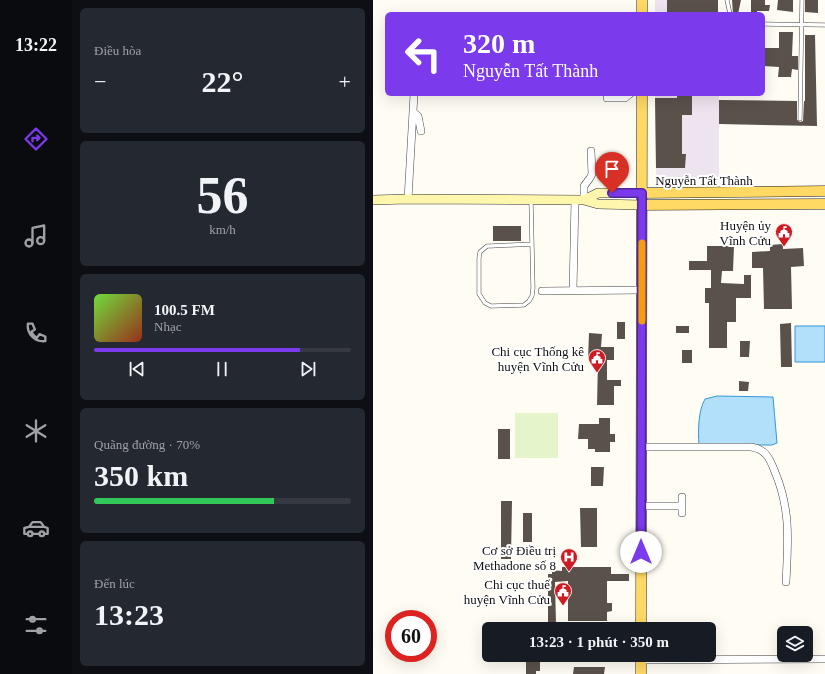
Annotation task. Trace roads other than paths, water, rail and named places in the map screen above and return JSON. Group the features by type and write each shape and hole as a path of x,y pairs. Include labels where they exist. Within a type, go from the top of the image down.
{"main road":[{"path":"642,0 642,12"},
{"path":"641,622 642,96"},
{"path":"822,192 822,204"},
{"name":"Nguyễn Tất Thành","path":"580,200 598,193 822,192"},
{"name":"Nguyễn Tất Thành","path":"373,200 531,199 580,200 598,204 642,205 822,204"},
{"path":"641,662 641,674"}],"street":[{"path":"408,199 414,96"},
{"path":"607,98 625,98 628,96"},
{"path":"413,112 418,116 421,131"},
{"path":"573,291 580,200 584,186 592,174 591,150"},
{"path":"542,291 642,290"},
{"path":"641,447 751,447 764,451 775,471 783,491 788,538 786,582"},
{"path":"641,506 682,509 682,497"},
{"path":"716,658 825,659"}],"lane":[{"path":"727,0 730,12"},
{"path":"799,119 802,0"},
{"path":"765,24 825,25"},
{"path":"531,199 533,288 532,296 529,301 524,304 491,306 485,303 479,294 480,252 487,246 532,244"}],"water":[{"path":"795,326 825,326 825,362 795,362"},
{"path":"717,396 773,397 777,443 772,445 699,445 699,421 701,409 705,399"}],"place":[{"name":"Huyện ủy Vĩnh Cửu","path":"784,247"},
{"name":"Chi cục Thống kê huyện Vĩnh Cửu","path":"597,373"},
{"name":"Cơ sở Điều trị Methadone số 8","path":"569,572"},
{"name":"Chi cục thuế huyện Vĩnh Cửu","path":"563,606"}]}
